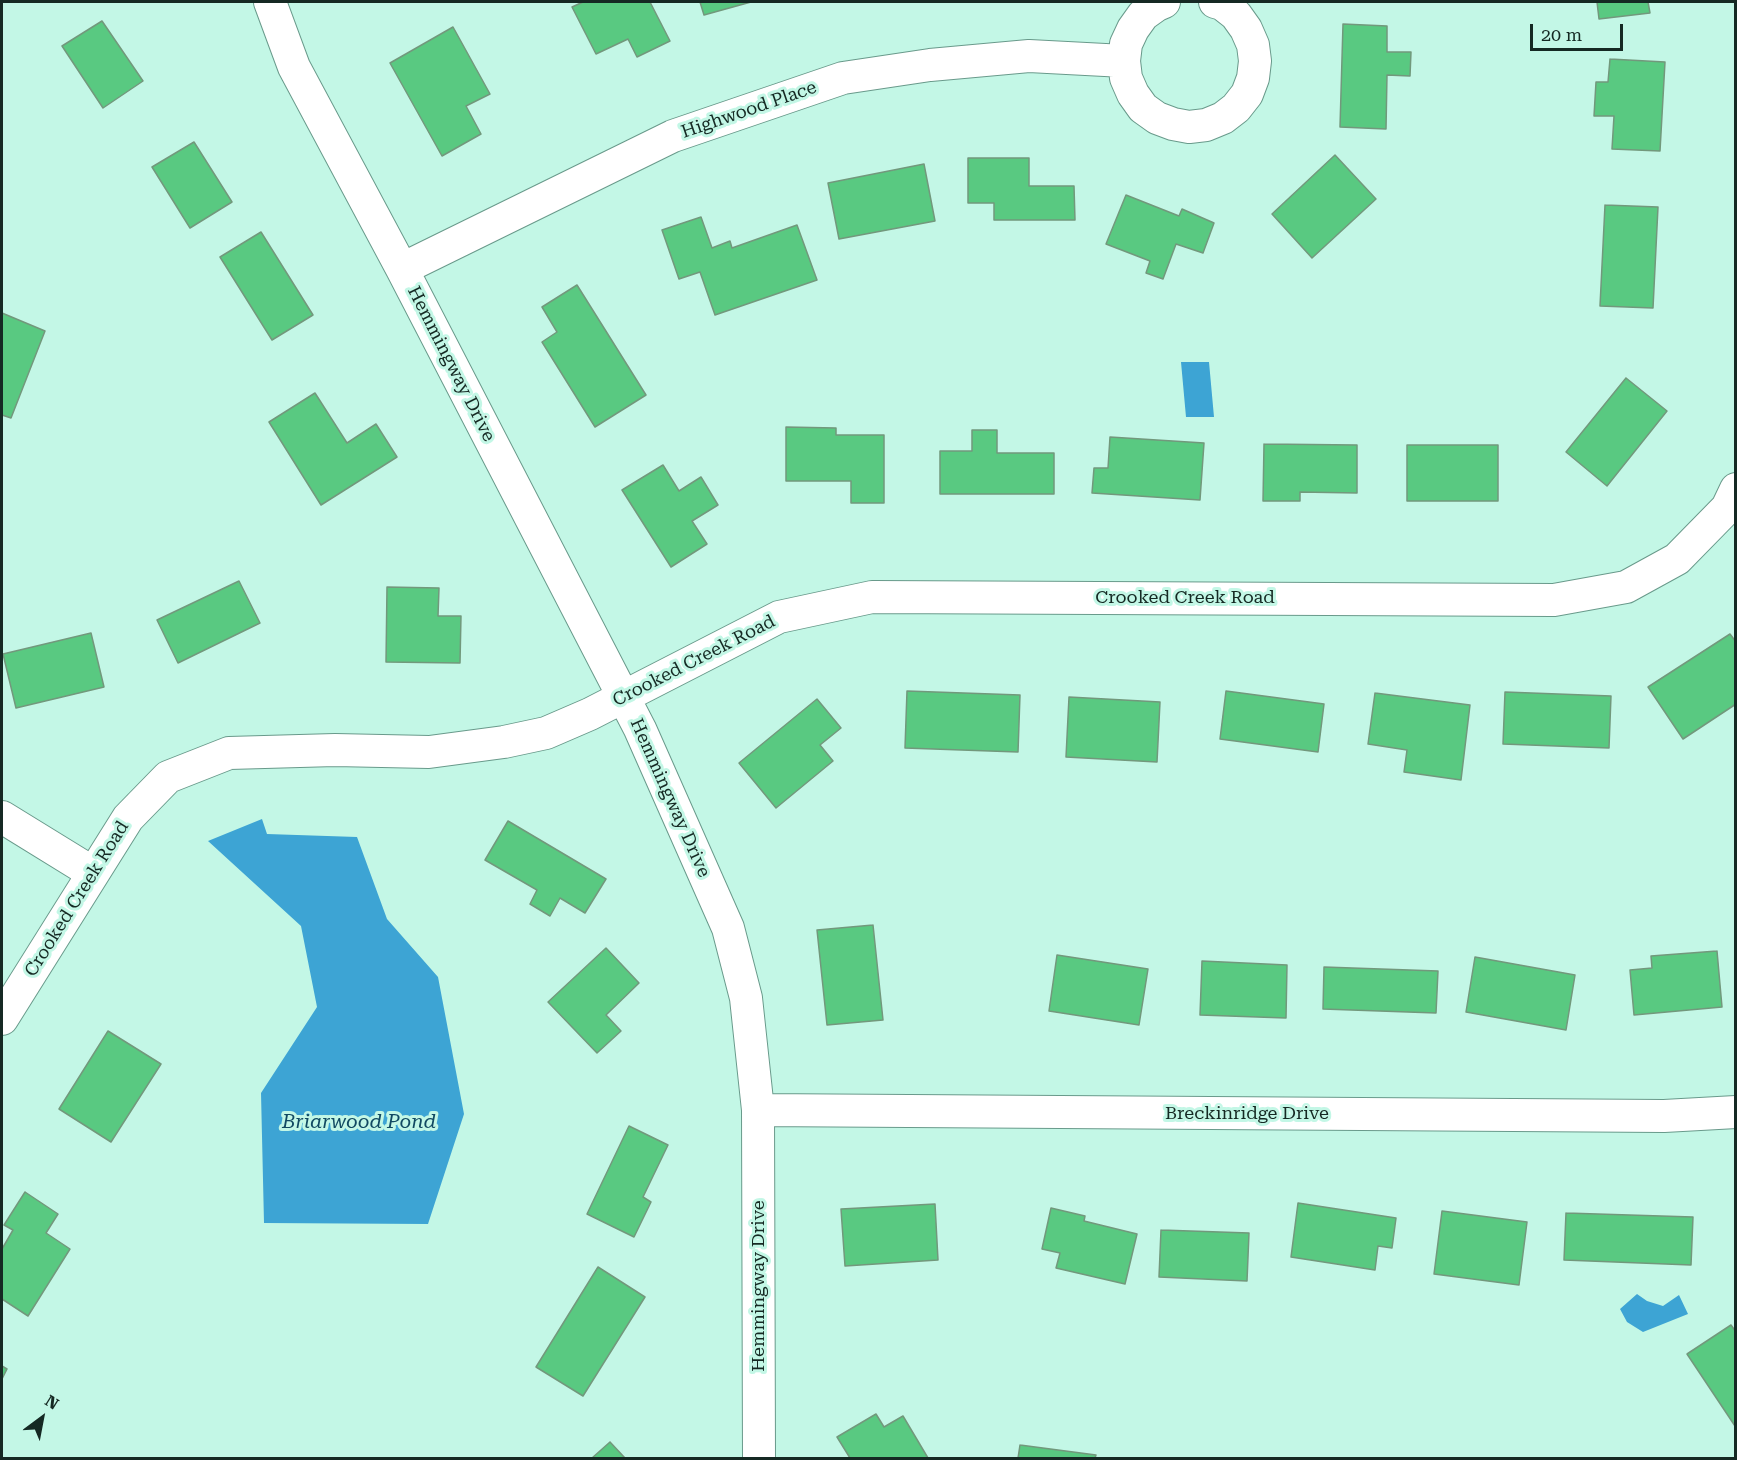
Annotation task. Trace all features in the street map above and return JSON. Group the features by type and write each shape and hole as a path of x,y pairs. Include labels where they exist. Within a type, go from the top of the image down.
{"street":[{"name":"Hemmingway Drive","path":"270,2 294,67 402,269 640,729 728,928 746,998 758,1110 759,1458"},
{"path":"1164,2 1143,15 1133,28 1126,44 1124,61 1126,78 1132,94 1143,108 1157,118 1189,127 1206,125 1223,118 1236,108 1253,78 1255,62 1253,45 1246,28 1236,15 1222,4 1215,2"},
{"name":"Highwood Place","path":"402,269 673,136 843,78 930,65 1029,56 1124,61"},
{"name":"Crooked Creek Road","path":"2,1019 128,818 168,777 229,753 334,750 429,752 504,742 546,733 590,714 779,617 872,597 1554,600 1626,587 1677,559 1726,507 1736,489"},
{"path":"2,817 93,873"},
{"name":"Breckinridge Drive","path":"758,1110 1664,1116 1736,1112"}],"water":[{"path":"1181,362 1209,362 1214,417 1186,417"},
{"name":"Briarwood Pond","path":"262,819 267,834 357,837 387,919 438,977 464,1114 428,1224 264,1223 261,1093 317,1007 301,926 208,841"},
{"path":"1637,1294 1647,1301 1663,1306 1679,1295 1688,1314 1643,1332 1627,1322 1620,1309"}],"building":[{"path":"583,2 650,2 670,41 637,57 628,39 596,54 572,7"},
{"path":"700,2 751,2 704,15"},
{"path":"1597,2 1648,2 1650,13 1599,19"},
{"path":"102,21 143,81 103,108 62,46"},
{"path":"1343,24 1387,26 1387,52 1411,52 1410,76 1387,75 1386,129 1340,127"},
{"path":"453,27 490,94 466,106 481,134 442,156 390,63"},
{"path":"1610,59 1665,62 1660,151 1612,149 1614,116 1594,116 1596,82 1608,82"},
{"path":"194,142 232,202 190,228 152,167"},
{"path":"1335,155 1376,199 1312,258 1272,214"},
{"path":"968,158 1029,158 1029,186 1074,186 1075,220 994,220 994,203 968,203"},
{"path":"924,164 935,221 839,239 828,183"},
{"path":"1126,195 1179,216 1182,209 1214,223 1203,253 1176,244 1163,279 1146,273 1150,261 1106,244"},
{"path":"1605,205 1658,207 1653,308 1600,306"},
{"path":"701,217 712,248 730,241 732,248 797,225 817,280 715,315 700,272 679,279 662,230"},
{"path":"261,232 313,315 272,340 220,257"},
{"path":"577,285 646,395 595,427 542,342 557,332 542,307"},
{"path":"2,313 45,331 11,418 2,415"},
{"path":"1626,378 1667,411 1607,486 1566,452"},
{"path":"315,393 347,443 376,424 397,457 321,505 269,422"},
{"path":"786,427 836,428 836,435 884,435 884,503 851,503 851,481 786,481"},
{"path":"972,430 997,430 997,453 1054,453 1054,494 940,494 940,451 972,451"},
{"path":"1110,437 1204,443 1200,500 1092,493 1094,468 1108,468"},
{"path":"1264,444 1357,445 1357,493 1300,492 1300,501 1263,501"},
{"path":"1407,445 1498,445 1498,501 1407,501"},
{"path":"663,465 679,491 701,477 718,505 692,521 707,544 671,567 622,490"},
{"path":"239,581 260,623 178,663 157,620"},
{"path":"387,587 439,588 438,616 461,616 460,663 386,662"},
{"path":"91,633 104,687 16,708 3,654"},
{"path":"1730,634 1736,642 1736,704 1683,739 1648,687"},
{"path":"907,691 1020,695 1018,752 905,748"},
{"path":"1226,691 1324,704 1318,752 1220,739"},
{"path":"1505,692 1611,696 1609,748 1503,744"},
{"path":"1375,693 1470,705 1461,780 1404,772 1407,750 1368,744"},
{"path":"1069,697 1160,702 1157,762 1066,757"},
{"path":"817,699 841,728 820,745 833,761 776,808 739,763"},
{"path":"508,821 606,879 585,913 560,898 550,916 530,904 537,890 485,860"},
{"path":"873,925 883,1020 827,1025 817,930"},
{"path":"606,948 639,983 606,1015 621,1031 597,1053 548,1002"},
{"path":"1717,951 1722,1007 1634,1015 1630,970 1652,968 1651,956"},
{"path":"1057,955 1148,969 1139,1025 1049,1011"},
{"path":"1475,957 1575,975 1566,1030 1466,1012"},
{"path":"1202,961 1287,965 1286,1018 1200,1015"},
{"path":"1324,967 1438,971 1436,1013 1323,1009"},
{"path":"108,1031 161,1064 111,1142 59,1109"},
{"path":"629,1126 668,1145 643,1197 651,1202 634,1237 587,1214"},
{"path":"25,1192 58,1214 46,1233 70,1249 28,1316 2,1299 2,1249 13,1230 4,1225"},
{"path":"1298,1203 1396,1218 1392,1248 1378,1246 1375,1270 1291,1257"},
{"path":"935,1204 938,1260 845,1266 841,1209"},
{"path":"1051,1208 1085,1216 1084,1221 1137,1234 1125,1284 1056,1268 1060,1253 1042,1249"},
{"path":"1442,1211 1527,1222 1519,1285 1434,1274"},
{"path":"1566,1213 1693,1217 1691,1265 1564,1260"},
{"path":"1161,1230 1249,1233 1247,1281 1159,1277"},
{"path":"598,1267 645,1297 583,1396 536,1367"},
{"path":"1731,1325 1736,1332 1735,1426 1687,1354"},
{"path":"2,1366 7,1369 2,1379"},
{"path":"876,1414 884,1427 903,1416 928,1458 850,1458 837,1437"},
{"path":"610,1442 625,1458 592,1458"},
{"path":"1020,1445 1096,1455 1095,1458 1018,1458"}]}
